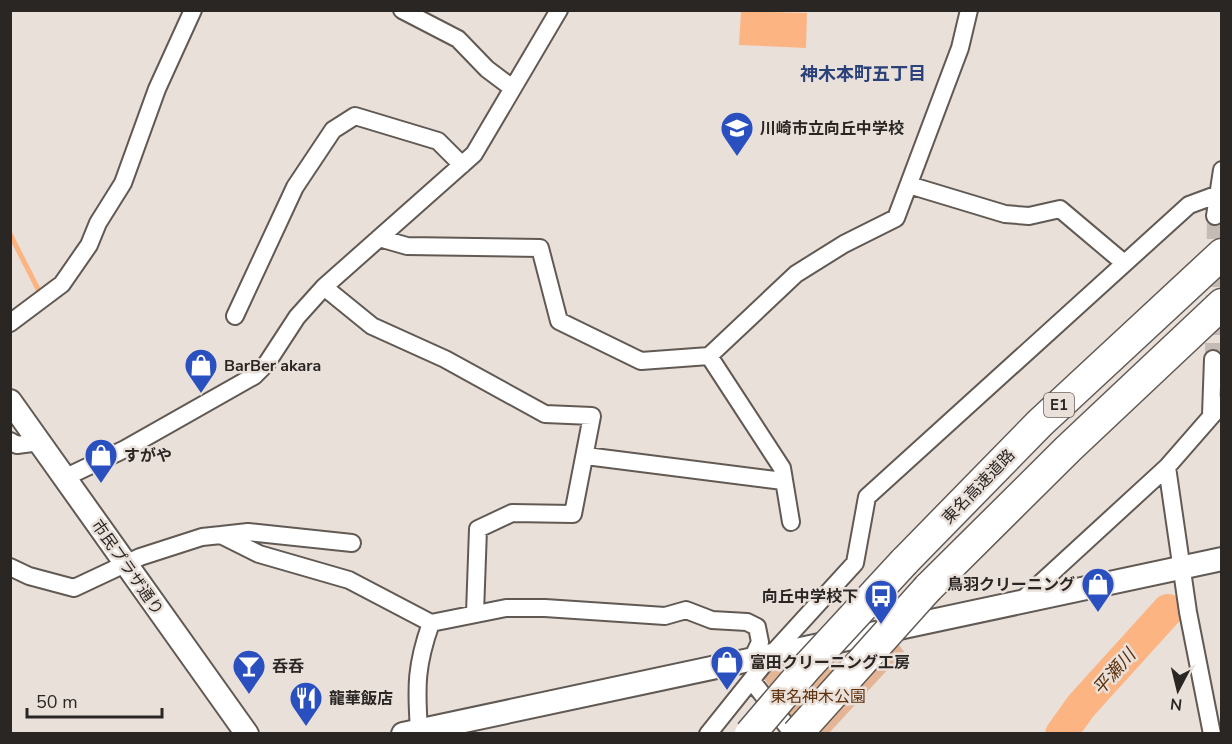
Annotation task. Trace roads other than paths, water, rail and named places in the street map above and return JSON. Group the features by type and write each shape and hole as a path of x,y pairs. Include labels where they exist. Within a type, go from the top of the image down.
{"highway":[{"name":"東名高速道路","path":"750,734 807,667 904,562 1040,423 1221,254"},
{"name":"E1","path":"795,734 928,588 1068,449 1221,304"}],"street":[{"path":"10,324 62,284 89,245 98,223 123,183 160,80 193,10"},
{"path":"402,10 458,39 487,69 511,87"},
{"path":"66,477 125,449 254,376 267,363 297,317 324,287 474,154 558,10"},
{"path":"379,238 407,246 540,248 559,321 641,361 709,356 796,274 844,244 896,218 960,48 969,10"},
{"path":"235,316 295,187 333,130 355,116 438,141 462,165"},
{"path":"1215,216 1221,170"},
{"path":"909,185 1005,214 1029,216 1060,209 1124,263"},
{"path":"708,734 752,681 762,656 855,563 867,497 1189,205 1216,195"},
{"path":"324,287 372,326 445,359 545,414 592,416 573,514 512,513 478,529 476,613"},
{"path":"709,356 782,468 791,522"},
{"path":"1020,602 1167,467 1216,410 1213,359"},
{"name":"市民プラザ通り","path":"10,401 247,734"},
{"path":"10,441 17,445 40,442"},
{"path":"586,456 783,481"},
{"path":"1167,467 1180,567 1212,734"},
{"path":"10,567 30,576 74,588 126,564 202,537 248,532 352,543"},
{"path":"221,535 259,554 349,580 431,623 506,608 545,608 665,616 686,610 712,620 747,622 757,627 762,656"},
{"path":"431,623 419,654 411,732 1221,559"},
{"path":"752,681 795,734"}],"waterway":[{"path":"10,234 39,291"},
{"name":"平瀬川","path":"1061,734 1081,706 1168,610"}],"tunnel":[{"path":"1213,359 1215,216"}],"place":[{"name":"川崎市立向丘中学校","path":"737,157"},
{"name":"BarBer akara","path":"201,394"},
{"name":"すがや","path":"101,484"},
{"name":"鳥羽クリーニング","path":"1098,613"},
{"name":"向丘中学校下","path":"881,625"},
{"name":"富田クリーニング工房","path":"727,691"},
{"name":"呑呑","path":"249,695"},
{"name":"龍華飯店","path":"306,727"}],"district":[{"name":"神木本町五丁目","path":"863,74"}],"park label":[{"name":"東名神木公園","path":"818,696"}]}
